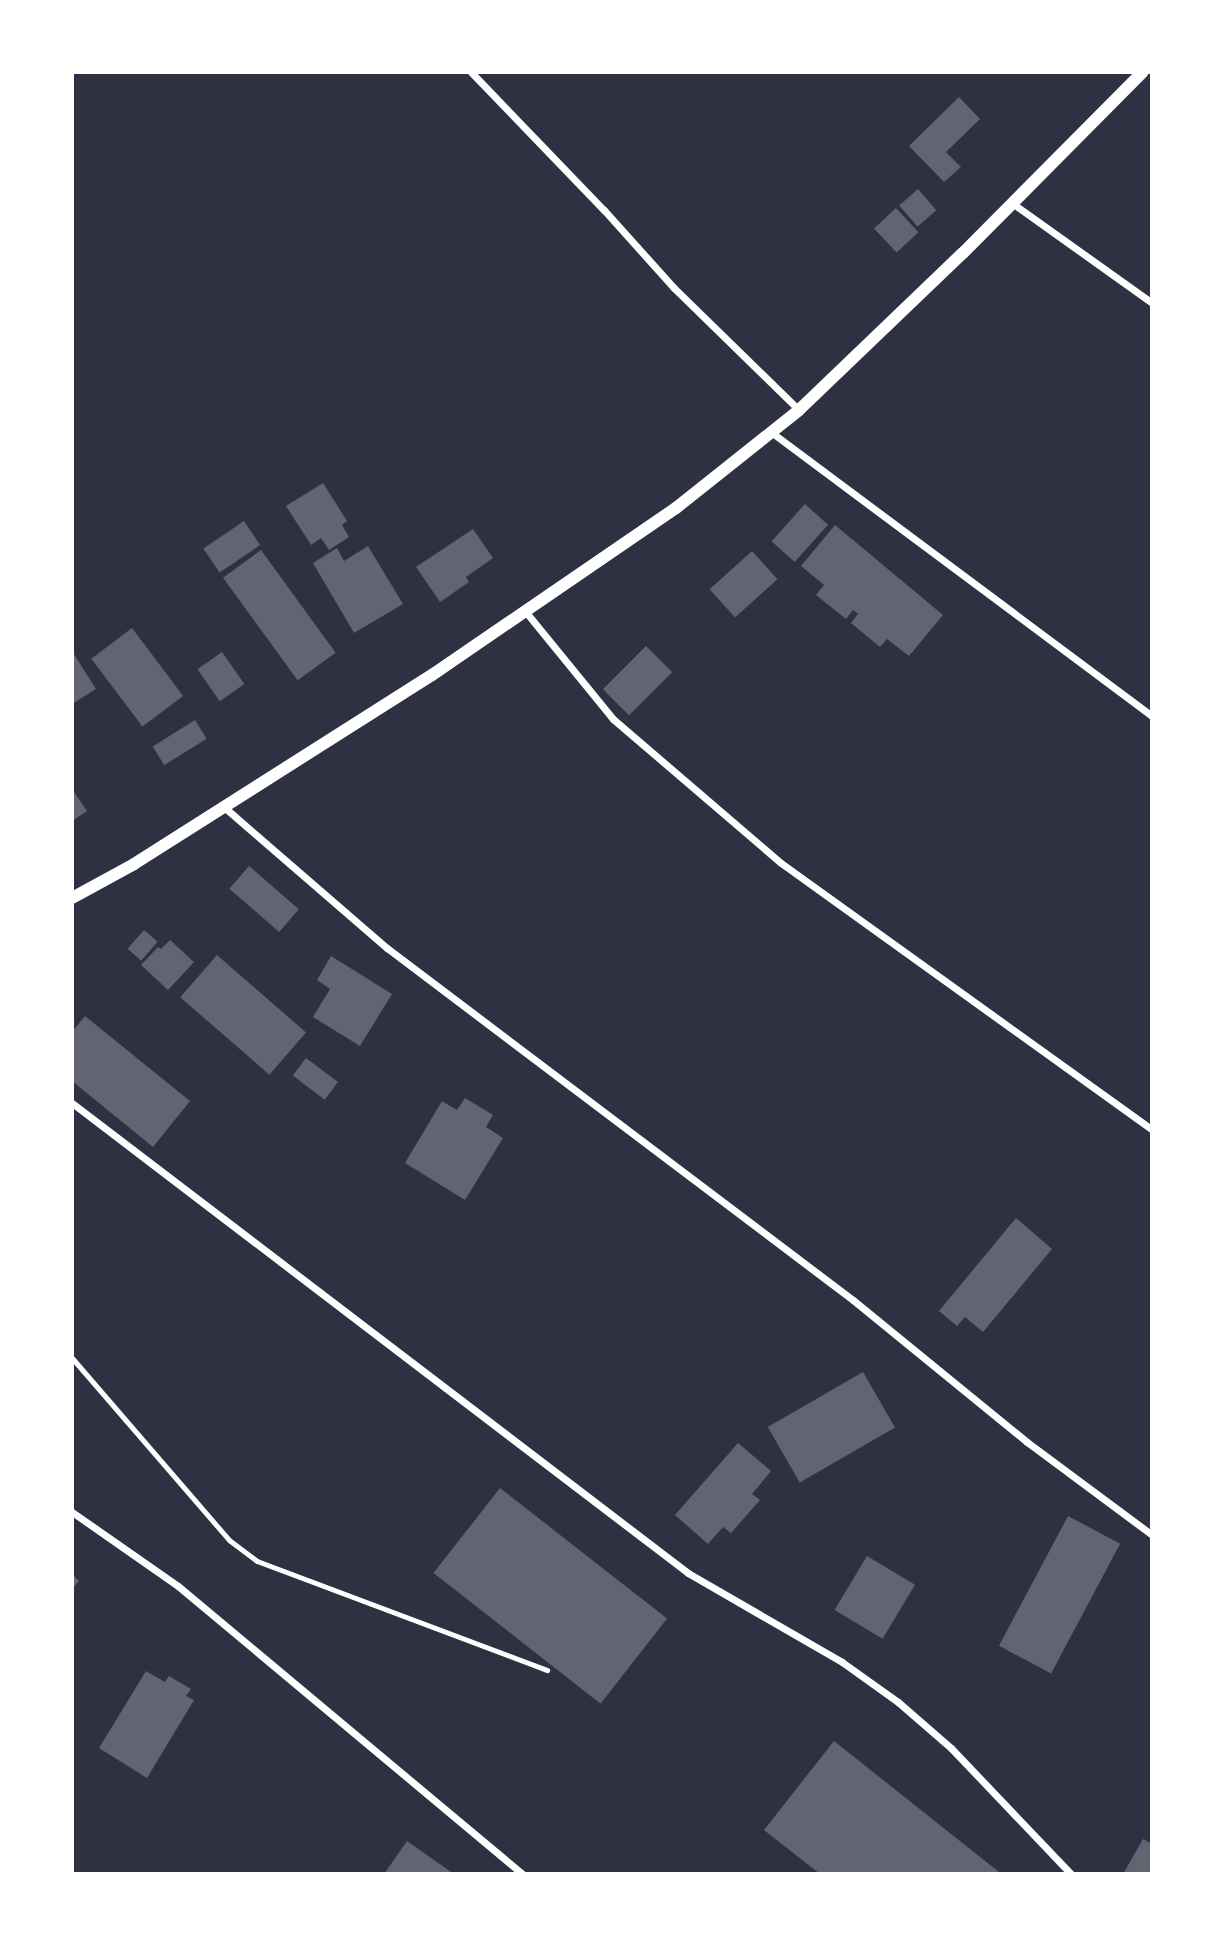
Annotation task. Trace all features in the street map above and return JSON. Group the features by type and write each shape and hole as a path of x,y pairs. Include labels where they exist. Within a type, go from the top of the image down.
{"street":[{"path":"471,72 604,210 674,288 799,410"},
{"path":"72,898 224,807 432,675 676,508 799,410 1143,72"},
{"path":"1012,203 1152,303"},
{"path":"771,432 1152,716"},
{"path":"525,611 613,719 781,863 1152,1130"},
{"path":"224,807 387,947 842,1291 1027,1442 1152,1535"},
{"path":"72,1103 688,1573 842,1662 898,1702 951,1748 1071,1874"},
{"path":"72,1512 178,1586 523,1874"}],"lane":[{"path":"72,1358 229,1540 257,1561 547,1670"}],"building":[{"path":"959,97 980,119 946,152 961,167 944,182 909,146"},
{"path":"918,189 936,210 918,227 899,205"},
{"path":"896,208 919,232 897,253 874,228"},
{"path":"323,483 347,521 342,525 349,537 329,550 321,538 311,545 286,506"},
{"path":"805,504 828,525 795,562 772,541"},
{"path":"244,521 260,545 220,572 203,548"},
{"path":"835,525 943,615 909,656 887,639 880,647 851,623 858,614 853,610 846,619 816,595 824,585 801,566"},
{"path":"473,529 493,558 466,577 469,582 440,602 416,567"},
{"path":"368,546 403,604 354,633 313,563 337,548 344,561"},
{"path":"261,550 336,653 298,680 223,578"},
{"path":"752,551 777,579 735,617 710,589"},
{"path":"132,628 183,696 142,727 91,659"},
{"path":"646,646 672,672 629,715 603,689"},
{"path":"72,651 96,689 72,704"},
{"path":"222,652 244,684 220,701 197,669"},
{"path":"195,720 207,739 164,765 153,746"},
{"path":"72,789 87,811 72,821"},
{"path":"249,866 299,909 279,932 229,889"},
{"path":"144,930 158,942 141,961 128,949"},
{"path":"170,940 194,962 168,990 141,965 158,947 161,949"},
{"path":"217,955 306,1032 269,1075 180,997"},
{"path":"331,956 392,994 360,1046 313,1017 330,989 317,980"},
{"path":"85,1016 190,1101 153,1147 72,1081 72,1032"},
{"path":"306,1058 338,1082 325,1100 293,1076"},
{"path":"465,1098 493,1115 486,1127 503,1138 465,1200 405,1163 442,1101 457,1110"},
{"path":"1016,1218 1052,1249 983,1332 965,1317 957,1326 939,1311"},
{"path":"863,1372 895,1427 800,1482 768,1427"},
{"path":"738,1443 771,1471 752,1494 760,1500 731,1533 723,1527 708,1544 675,1515"},
{"path":"500,1488 667,1619 601,1704 434,1573"},
{"path":"1068,1516 1120,1544 1051,1673 999,1646"},
{"path":"867,1556 915,1585 883,1639 835,1610"},
{"path":"72,1574 79,1581 72,1589"},
{"path":"146,1671 165,1682 169,1676 191,1689 186,1696 194,1700 147,1778 99,1748"},
{"path":"834,1741 999,1872 998,1874 820,1874 764,1830"},
{"path":"1143,1839 1152,1844 1152,1874 1123,1874"},
{"path":"407,1841 454,1874 384,1874"}]}
